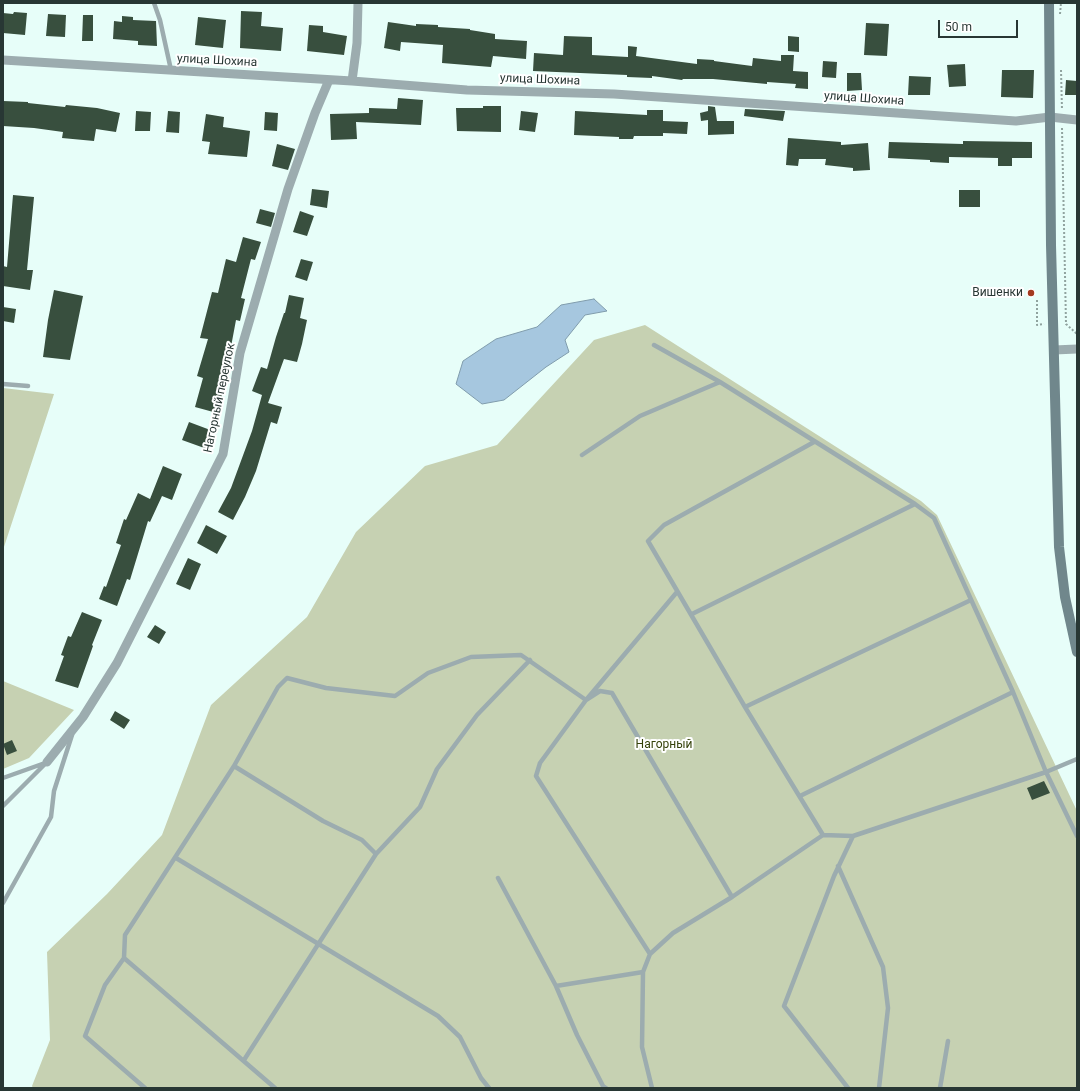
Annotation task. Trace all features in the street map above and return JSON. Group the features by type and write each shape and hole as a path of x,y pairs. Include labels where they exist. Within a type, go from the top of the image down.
{"main road":[{"path":"1049,3 1051,245 1059,547 1065,598 1077,652"}],"street":[{"path":"352,81 357,44 358,3"},
{"name":"улица Шохина","path":"3,60 352,81 467,90 614,94 1016,121 1050,117 1077,120"},
{"name":"Нагорный переулок","path":"48,761 83,717 117,663 223,454 243,346 288,189 315,113 329,80"},
{"path":"1054,350 1077,349"}],"lane":[{"path":"154,3 160,20 171,70"},
{"path":"654,345 720,382 915,504 934,518 1013,692 1046,772 1077,836"},
{"path":"582,455 640,416 720,382"},
{"path":"3,384 28,386"},
{"path":"814,442 664,525 648,541 745,707 823,835"},
{"path":"692,614 915,504"},
{"path":"650,954 536,776 540,763 586,700 677,592"},
{"path":"745,707 971,600"},
{"path":"145,1088 85,1036 105,985 124,958 125,934 176,858 234,766 278,687 286,678 326,688 395,696 428,673 471,657 521,655 586,700"},
{"path":"244,1060 376,854 420,807 437,770 477,715 530,660"},
{"path":"586,700 600,692 612,693 732,897"},
{"path":"800,796 1013,692"},
{"path":"3,903 51,817 54,791 73,733"},
{"path":"652,1088 642,1046 644,972 650,954 673,933 732,897 823,835 853,836 1046,772 1077,759"},
{"path":"3,778 48,761"},
{"path":"3,806 48,761"},
{"path":"234,766 323,821 362,840 376,854"},
{"path":"848,1088 784,1006 838,866 853,836"},
{"path":"176,858 438,1016 460,1037 481,1078 489,1088"},
{"path":"838,866 883,967 888,1008 879,1088"},
{"path":"498,878 556,986 580,1041 603,1086 606,1088"},
{"path":"124,958 276,1088"},
{"path":"556,986 644,972"},
{"path":"940,1088 948,1041"}],"path":[{"path":"1060,15 1061,3"},
{"path":"1061,66 1066,324 1077,334"}],"green space":[{"name":"Нагорный","path":"645,325 921,501 937,515 1077,811 1077,1088 33,1088 32,1086 50,1040 47,952 107,894 162,835 211,705 307,617 356,532 425,466 497,445 594,340"},
{"path":"3,388 54,394 3,550"},
{"path":"3,681 74,710 29,758 3,769"}],"water":[{"path":"594,299 607,311 585,315 565,340 569,352 546,367 504,400 482,404 456,384 463,361 496,339 537,327 561,305"}],"building":[{"path":"241,11 262,12 261,26 283,28 281,51 240,48"},
{"path":"14,12 27,13 25,35 3,33 3,13 13,14"},
{"path":"48,14 66,15 65,37 46,36"},
{"path":"83,15 93,15 93,41 82,41"},
{"path":"122,16 133,17 133,20 156,21 157,46 138,45 138,41 113,39 114,21 122,22"},
{"path":"198,17 226,20 223,48 195,45"},
{"path":"388,22 416,26 416,24 438,25 438,27 470,29 495,34 495,39 527,41 526,59 493,56 491,67 442,63 443,45 401,42 400,51 384,48"},
{"path":"866,23 889,24 887,56 864,55"},
{"path":"309,25 323,26 323,32 347,36 344,55 307,51"},
{"path":"564,36 592,37 592,55 628,57 628,46 637,47 636,56 697,64 697,59 752,66 753,58 781,61 781,55 794,55 793,71 808,72 808,89 795,88 796,84 767,82 767,84 713,79 682,80 652,76 652,78 627,77 627,75 533,71 534,53 563,55"},
{"path":"788,36 799,37 799,52 788,51"},
{"path":"823,61 837,62 836,78 822,77"},
{"path":"965,64 966,86 949,87 947,65"},
{"path":"1002,70 1034,70 1033,98 1001,97"},
{"path":"847,73 861,73 862,90 847,91"},
{"path":"909,76 931,77 930,95 908,95"},
{"path":"1066,80 1077,81 1077,95 1065,95"},
{"path":"398,98 423,100 421,125 356,122 357,139 331,140 330,114 369,113 369,108 397,109"},
{"path":"3,101 28,102 65,107 66,105 97,108 120,113 116,132 96,129 94,141 62,138 63,132 3,126"},
{"path":"483,106 501,106 501,132 457,131 456,108 483,108"},
{"path":"708,106 715,107 717,121 734,121 734,134 708,135 708,120 701,121 700,113 708,111"},
{"path":"745,109 785,111 783,121 744,116"},
{"path":"647,110 663,110 663,121 688,122 687,134 663,133 663,136 634,136 633,139 574,135 575,111 647,115"},
{"path":"136,111 151,112 150,131 135,131"},
{"path":"168,111 180,112 179,133 166,132"},
{"path":"521,111 538,113 535,132 519,130"},
{"path":"265,112 278,113 277,131 264,130"},
{"path":"206,114 224,117 223,127 250,131 247,157 208,154 210,142 202,141"},
{"path":"788,138 841,142 841,145 868,143 870,170 853,171 853,168 825,165 826,159 799,159 798,166 786,165"},
{"path":"963,141 1032,142 1032,158 1012,158 1012,166 998,166 998,158 949,157 949,163 930,162 930,160 888,158 889,142 963,144"},
{"path":"277,144 295,149 288,170 272,166"},
{"path":"312,189 329,191 327,208 310,205"},
{"path":"959,190 980,190 980,207 959,207"},
{"path":"13,195 34,197 27,270 33,270 30,290 3,286 3,266 7,267"},
{"path":"260,209 275,213 271,227 256,223"},
{"path":"300,211 314,216 307,236 293,232"},
{"path":"243,237 261,242 255,260 251,259 241,298 245,299 240,321 236,320 230,352 217,394 222,395 217,413 195,407 203,378 197,376 208,339 200,338 212,292 218,293 226,259 236,262"},
{"path":"301,259 313,262 307,281 295,277"},
{"path":"54,290 83,296 70,360 43,357"},
{"path":"289,295 304,298 300,318 307,320 302,344 297,362 284,359 268,403 282,407 277,424 271,422 256,471 233,520 218,512 231,488 252,431 262,395 252,391 261,367 267,369 276,337 285,313"},
{"path":"3,307 16,309 14,323 3,321"},
{"path":"189,422 213,431 207,449 182,440"},
{"path":"163,466 182,474 172,500 162,496 150,522 148,521 130,580 127,579 117,606 99,599 104,586 106,587 121,545 116,543 124,519 126,520 138,493 150,499"},
{"path":"206,525 227,536 217,554 197,543"},
{"path":"188,558 201,564 190,590 176,584"},
{"path":"82,612 102,620 78,688 55,681 64,656 61,655 68,636 71,637"},
{"path":"155,625 166,632 159,644 147,637"},
{"path":"115,711 130,720 124,729 110,720"},
{"path":"12,740 17,751 7,755 3,744"},
{"path":"1044,781 1050,793 1032,800 1027,788"}],"place":[{"name":"Вишенки","path":"1031,293"}]}
